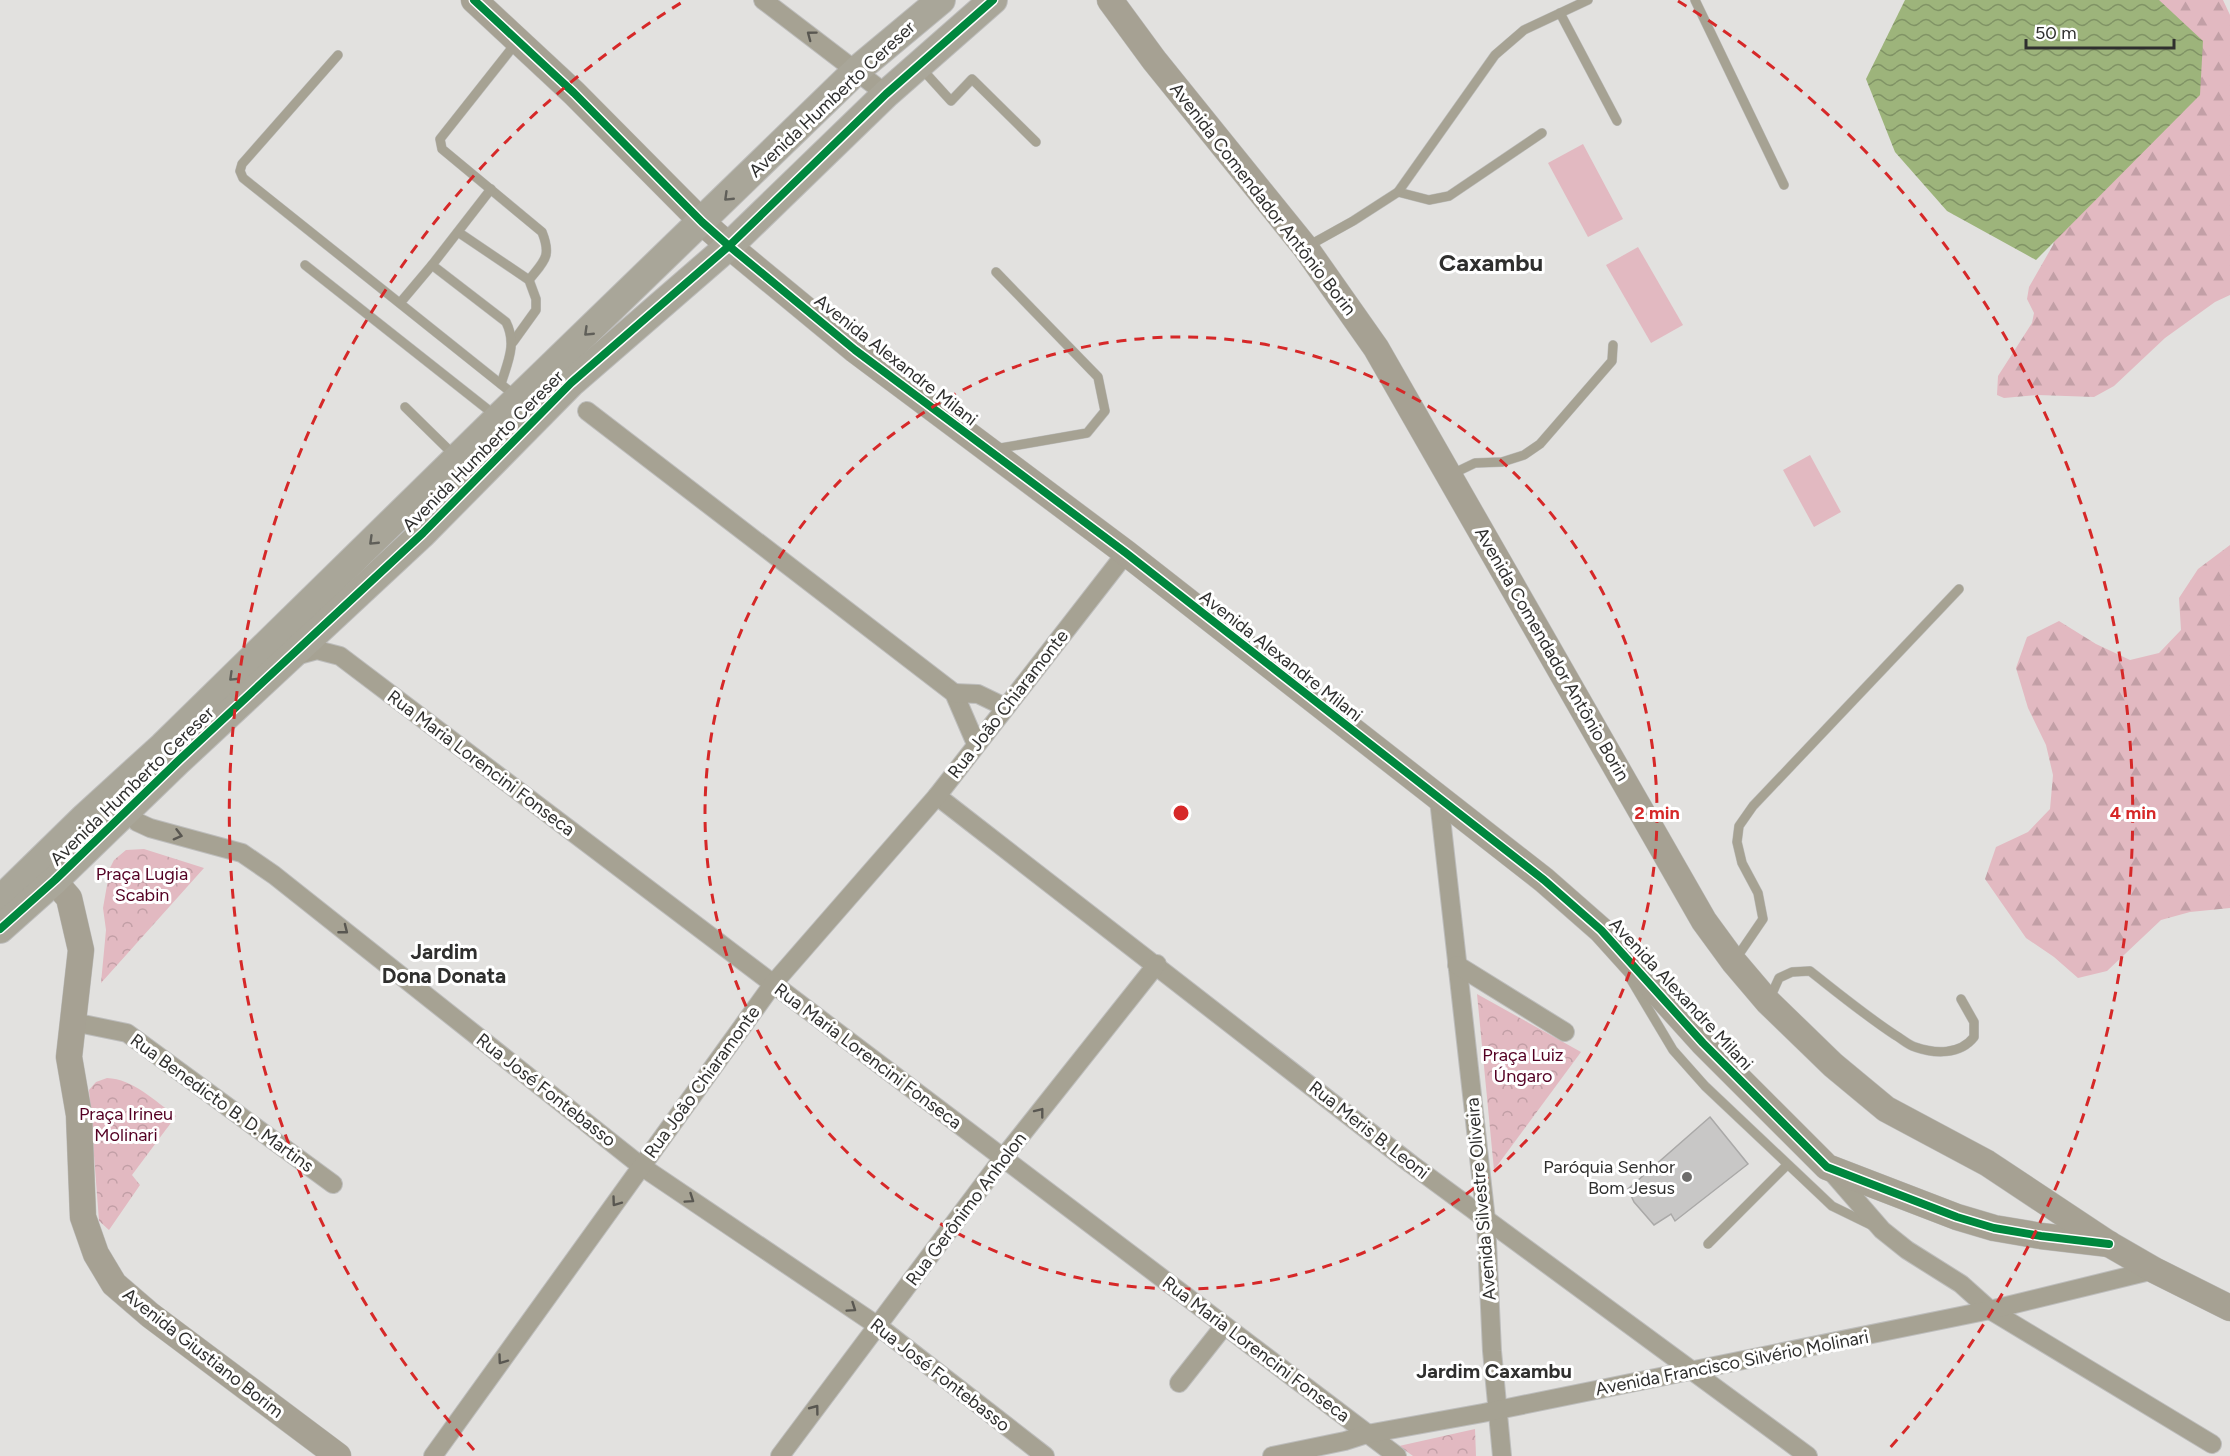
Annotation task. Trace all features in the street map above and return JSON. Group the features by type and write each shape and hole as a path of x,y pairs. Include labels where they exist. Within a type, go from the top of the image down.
{"main road":[{"name":"Avenida Alexandre Milani","path":"474,0 574,93 702,222 855,350 1126,553 1544,880 1601,930 1702,1043 1827,1167 1994,1228 2109,1244"},
{"name":"Avenida Humberto Cereser","path":"0,929 47,871 133,773 498,417 510,391 702,222 857,70 941,0"},
{"name":"Avenida Humberto Cereser","path":"0,900 47,871 128,809 423,533 571,383 729,246 886,94 993,0"},
{"name":"Avenida Comendador Antônio Borin","path":"1090,0 1154,60"},
{"name":"Avenida Comendador Antônio Borin","path":"1110,0 1154,60 1305,247 1377,348 1704,921 1734,962 1768,1002 1833,1065 1886,1110 1987,1163 2109,1244 2154,1270 2230,1308"},
{"name":"Avenida Giustiano Borim","path":"47,871 69,898 81,950 69,1057 79,1115 83,1217 96,1254 114,1284 150,1315 338,1456"}],"street":[{"path":"763,0 886,94"},
{"path":"587,411 954,693 976,744"},
{"name":"Rua João Chiaramonte","path":"433,1456 773,984 937,796 1126,553"},
{"path":"333,618 333,645 339,656"},
{"name":"Rua Maria Lorencini Fonseca","path":"291,658 317,650 339,656 1397,1456"},
{"path":"954,693 978,694 1005,707"},
{"path":"128,809 133,773"},
{"name":"Rua Meris B. Leoni","path":"937,796 1486,1220 1808,1456"},
{"name":"Avenida Silvestre Oliveira","path":"1439,800 1486,1220 1492,1351 1502,1456"},
{"name":"Rua José Fontebasso","path":"128,809 136,822 150,828 242,853 274,875 641,1167 878,1326 1045,1456"},
{"name":"Rua Gerônimo Anholon","path":"780,1456 1003,1158 1156,964"},
{"path":"1457,966 1565,1032"},
{"name":"Rua Benedicto B. D. Martins","path":"73,1022 127,1033 333,1184"},
{"path":"1827,1167 1882,1230 1907,1250 1961,1284 1990,1311 2212,1444"},
{"name":"Avenida Francisco Silvério Molinari","path":"1272,1456 1345,1441 1367,1434 1990,1311 2154,1270"},
{"path":"1179,1383 1224,1326"}],"lane":[{"path":"1305,247 1353,221 1398,192 1495,56 1524,30 1588,0"},
{"path":"1695,0 1784,186"},
{"path":"1560,13 1617,121"},
{"path":"518,41 440,139 442,149 542,232 548,246 546,258 529,280"},
{"path":"338,55 242,164 240,171 243,178 510,391"},
{"path":"920,66 951,100 972,79 1036,142"},
{"path":"1398,192 1429,201 1449,196 1542,134"},
{"path":"400,303 491,189"},
{"path":"458,232 529,280 536,299 536,310 513,342"},
{"path":"305,265 498,417"},
{"path":"432,265 506,322 512,333 513,342 510,391"},
{"path":"987,450 1086,433 1105,411 1098,377 996,272"},
{"path":"1449,475 1475,463 1502,462 1524,455 1540,444 1612,361 1613,345"},
{"path":"405,407 457,458"},
{"path":"1734,962 1763,919 1758,893 1743,863 1737,842 1739,826 1753,806 1959,589"},
{"path":"1601,930 1673,1050 1705,1086 1832,1206 1882,1230"},
{"path":"1768,1002 1779,978 1792,972 1810,971 1885,1029 1913,1047 1936,1052 1959,1049 1969,1044 1974,1037 1974,1022 1961,999"},
{"path":"1708,1244 1787,1165"}],"green space":[{"path":"2141,0 2223,0 2230,15 2230,295 2215,302 2165,338 2114,386 2094,397 2038,395 2004,398 1997,395 1998,376 2032,323 2034,313 2027,299 2029,287 2053,245 2067,200"},
{"path":"1583,144 1623,219 1588,237 1548,163"},
{"path":"1638,247 1683,325 1651,343 1606,265"},
{"path":"1810,455 1841,512 1814,527 1783,470"},
{"path":"2230,545 2230,908 2190,912 2161,920 2107,971 2078,978 2054,957 2026,938 1985,879 1996,847 2028,832 2050,809 2053,775 2046,745 2028,708 2016,668 2027,637 2059,621 2096,644 2130,660 2159,653 2181,630 2179,598 2198,569"},
{"name":"Praça Lugia Scabin","path":"144,849 204,868 101,983 106,930 103,908 110,868 114,860 126,850"},
{"name":"Praça Luiz Úngaro","path":"1477,994 1581,1052 1494,1170"},
{"name":"Praça Irineu Molinari","path":"107,1078 126,1082 176,1116 132,1175 140,1185 109,1230 99,1221 89,1090 96,1082"},
{"path":"1475,1429 1476,1456 1413,1456 1399,1446"}],"water":[{"path":"1905,0 2159,0 2203,41 2200,95 2036,260 1947,211 1895,152 1866,79"}],"building":[{"name":"Paróquia Senhor Bom Jesus","path":"1710,1117 1748,1164 1675,1221 1671,1214 1654,1225 1634,1202 1628,1189"}],"cycle path":[{"path":"474,0 574,93 702,222 855,350 1126,553 1544,880 1601,930 1703,1043 1827,1167 1957,1217 1994,1228 2109,1244"},
{"path":"0,929 55,880 177,762 423,533 571,383 729,246 886,94 993,0"}],"place":[{"name":"Paróquia Senhor Bom Jesus","path":"1687,1177"}],"district":[{"name":"Caxambu","path":"1491,263"},
{"name":"Jardim Dona Donata","path":"444,964"},
{"name":"Jardim Caxambu","path":"1494,1371"}]}
